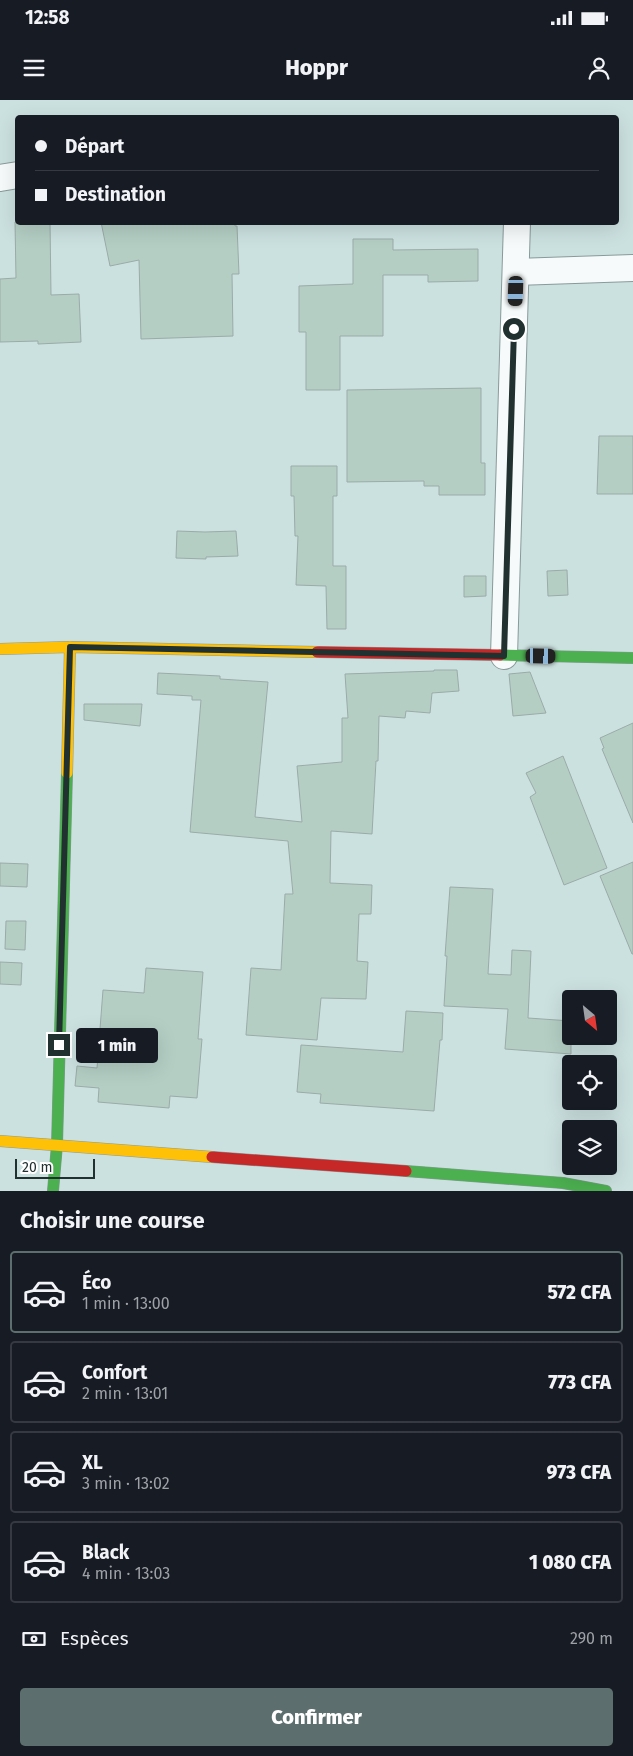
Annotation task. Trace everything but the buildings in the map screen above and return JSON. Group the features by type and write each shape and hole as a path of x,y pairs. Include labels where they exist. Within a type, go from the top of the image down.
{"street":[{"path":"0,178 15,176"},
{"path":"504,656 517,225"},
{"path":"516,272 633,268"},
{"path":"53,1191 57,1144 70,647"},
{"path":"0,649 70,647 633,658"},
{"path":"0,1141 563,1183 606,1191"}],"traffic: fast":[{"path":"500,655 633,658"},
{"path":"53,1191 57,1145 67,773"},
{"path":"406,1171 563,1183 606,1191"}],"traffic: slow":[{"path":"0,649 70,647 317,652"},
{"path":"67,773 70,647"},
{"path":"0,1141 212,1157"}],"traffic: jam":[{"path":"317,652 500,655"},
{"path":"212,1157 406,1171"}],"route":[{"path":"59,1045 70,647 504,656 514,329"}]}
